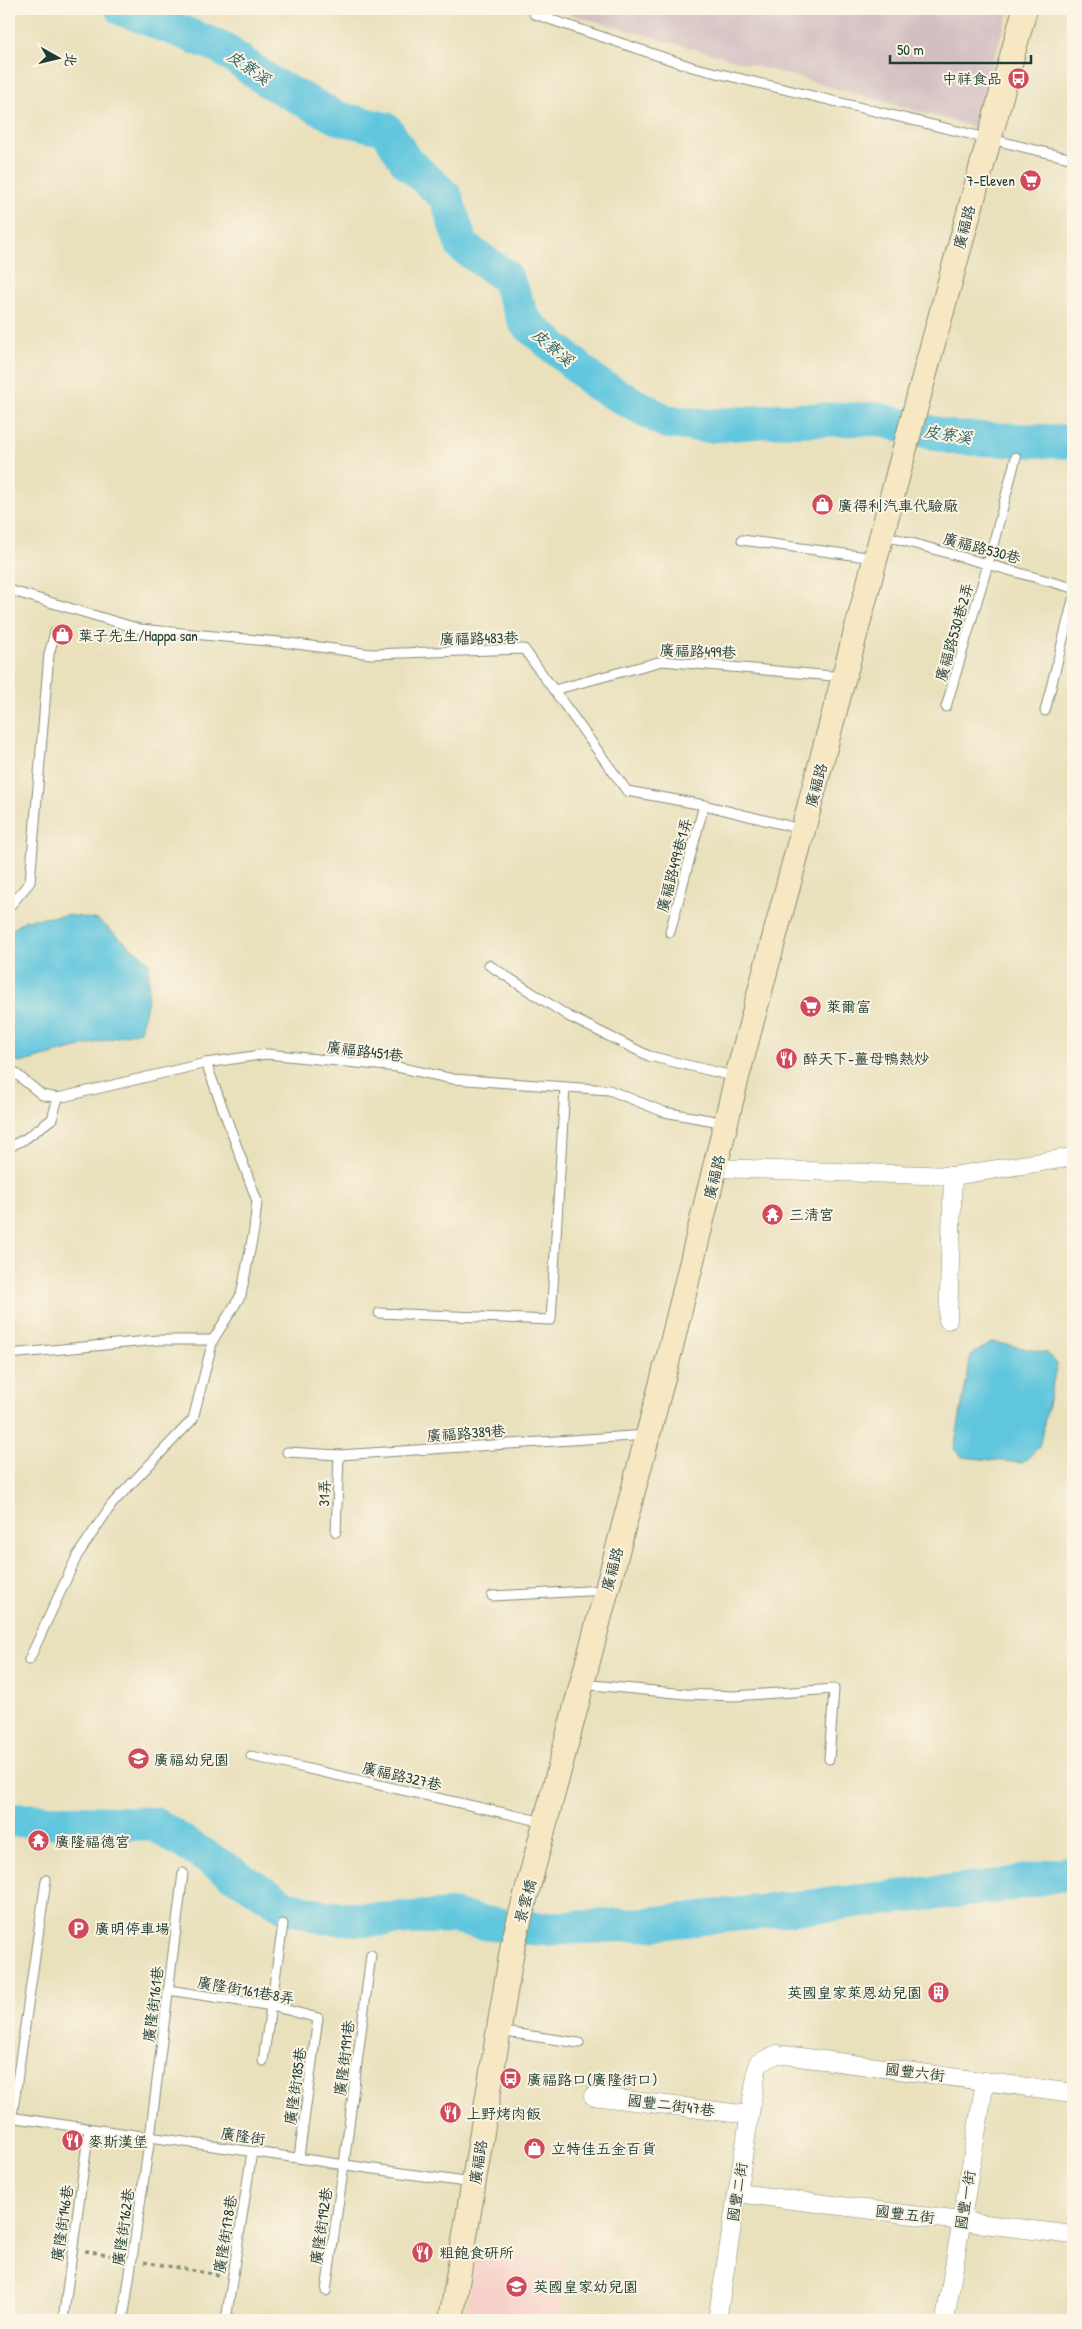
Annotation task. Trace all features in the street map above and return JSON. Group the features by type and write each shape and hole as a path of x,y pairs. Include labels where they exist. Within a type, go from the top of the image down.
{"street":[{"name":"廣福路","path":"537,1858 648,1435 727,1124 737,1077 988,139 1025,9"},
{"path":"716,1168 953,1176 1073,1157"},
{"path":"948,1320 953,1176"},
{"name":"景雲橋","path":"513,1944 537,1858"},
{"name":"廣福路","path":"451,2320 513,1944"},
{"name":"國豐六街","path":"758,2063 777,2054 1073,2093"},
{"name":"國豐二街","path":"717,2320 758,2063"},
{"name":"國豐一街","path":"945,2320 985,2081"},
{"name":"國豐二街47巷","path":"593,2096 749,2115"},
{"name":"國豐五街","path":"737,2193 1073,2235"}],"lane":[{"path":"534,14 692,67 1073,159"},
{"name":"廣福路530巷2弄","path":"946,706 988,564 1016,457"},
{"name":"廣福路530巷","path":"882,535 1073,588"},
{"path":"742,540 876,559"},
{"name":"廣福路483巷","path":"9,590 140,629 289,643 371,654 524,649 627,791 704,806 804,830"},
{"path":"1045,711 1073,600"},
{"path":"9,907 30,882 49,654 55,632"},
{"name":"廣福路499巷","path":"554,690 662,661 845,677"},
{"name":"廣福路499巷1弄","path":"670,932 704,806"},
{"path":"489,965 568,1016 649,1056 737,1077"},
{"name":"廣福路451巷","path":"58,1098 206,1063 267,1054 397,1067 453,1079 609,1090 664,1112 727,1124"},
{"path":"29,1660 77,1556 112,1504 193,1419 213,1340 242,1295 254,1230 257,1201 206,1063"},
{"path":"9,1068 42,1095 58,1098 52,1119 25,1139 9,1147"},
{"path":"378,1313 551,1320 565,1087"},
{"path":"9,1354 158,1340 213,1340"},
{"name":"廣福路389巷","path":"287,1452 339,1455 648,1435"},
{"name":"31弄","path":"336,1532 339,1455"},
{"path":"492,1596 606,1590"},
{"path":"582,1684 686,1694 734,1696 834,1689 828,1759"},
{"name":"廣福路327巷","path":"251,1756 546,1822"},
{"name":"廣隆街161巷","path":"150,2137 183,1874"},
{"path":"9,2138 10,2117 46,1880"},
{"path":"263,2061 283,1924"},
{"name":"廣隆街191巷","path":"344,2164 371,1955"},
{"name":"廣隆街161巷8弄","path":"168,1990 272,2006 318,2018"},
{"name":"廣隆街185巷","path":"299,2157 318,2018"},
{"path":"499,2031 579,2042"},
{"name":"廣隆街","path":"10,2117 474,2183"},
{"name":"廣隆街146巷","path":"63,2320 88,2128"},
{"name":"廣隆街162巷","path":"123,2320 150,2137"},
{"name":"廣隆街178巷","path":"226,2320 252,2152"},
{"name":"廣隆街192巷","path":"326,2291 344,2164"}],"path":[{"path":"72,2248 232,2277"}],"shaded area":[{"name":"中祥食品","path":"552,9 1009,9 974,127"},
{"name":"英國皇家幼兒園","path":"476,2248 568,2262 560,2320 531,2320 467,2311"}],"water":[{"path":"68,915 98,920 149,962 148,1000 140,1031 20,1063 9,1055 9,932 25,920"},
{"path":"993,1342 1047,1353 1057,1364 1039,1447 1023,1463 962,1457 954,1449 971,1355"}],"waterway":[{"name":"皮寮溪","path":"122,9 220,47 271,83 338,118 386,129 406,161 446,197 462,246 506,277 525,322 597,384 667,422 707,426 781,420 877,419 954,438 1073,442"},
{"path":"9,1820 154,1824 285,1906 323,1917 371,1920 452,1916 483,1923 541,1929 648,1924 1000,1886 1073,1872"}],"place":[{"name":"中祥食品","path":"1018,78"},
{"name":"7-Eleven","path":"1031,180"},
{"name":"廣得利汽車代驗廠","path":"822,505"},
{"name":"葉子先生/Happa san","path":"62,635"},
{"name":"萊爾富","path":"810,1006"},
{"name":"醉天下-薑母鴨熱炒","path":"787,1058"},
{"name":"三清宮","path":"773,1214"},
{"name":"廣福幼兒園","path":"138,1759"},
{"name":"廣隆福德宮","path":"39,1841"},
{"name":"廣明停車場","path":"79,1928"},
{"name":"英國皇家萊恩幼兒園","path":"938,1992"},
{"name":"廣福路口(廣隆街口)","path":"511,2079"},
{"name":"上野烤肉飯","path":"450,2113"},
{"name":"麥斯漢堡","path":"72,2141"},
{"name":"立特佳五金百貨","path":"535,2148"},
{"name":"粗飽食研所","path":"423,2252"},
{"name":"英國皇家幼兒園","path":"517,2286"}]}
